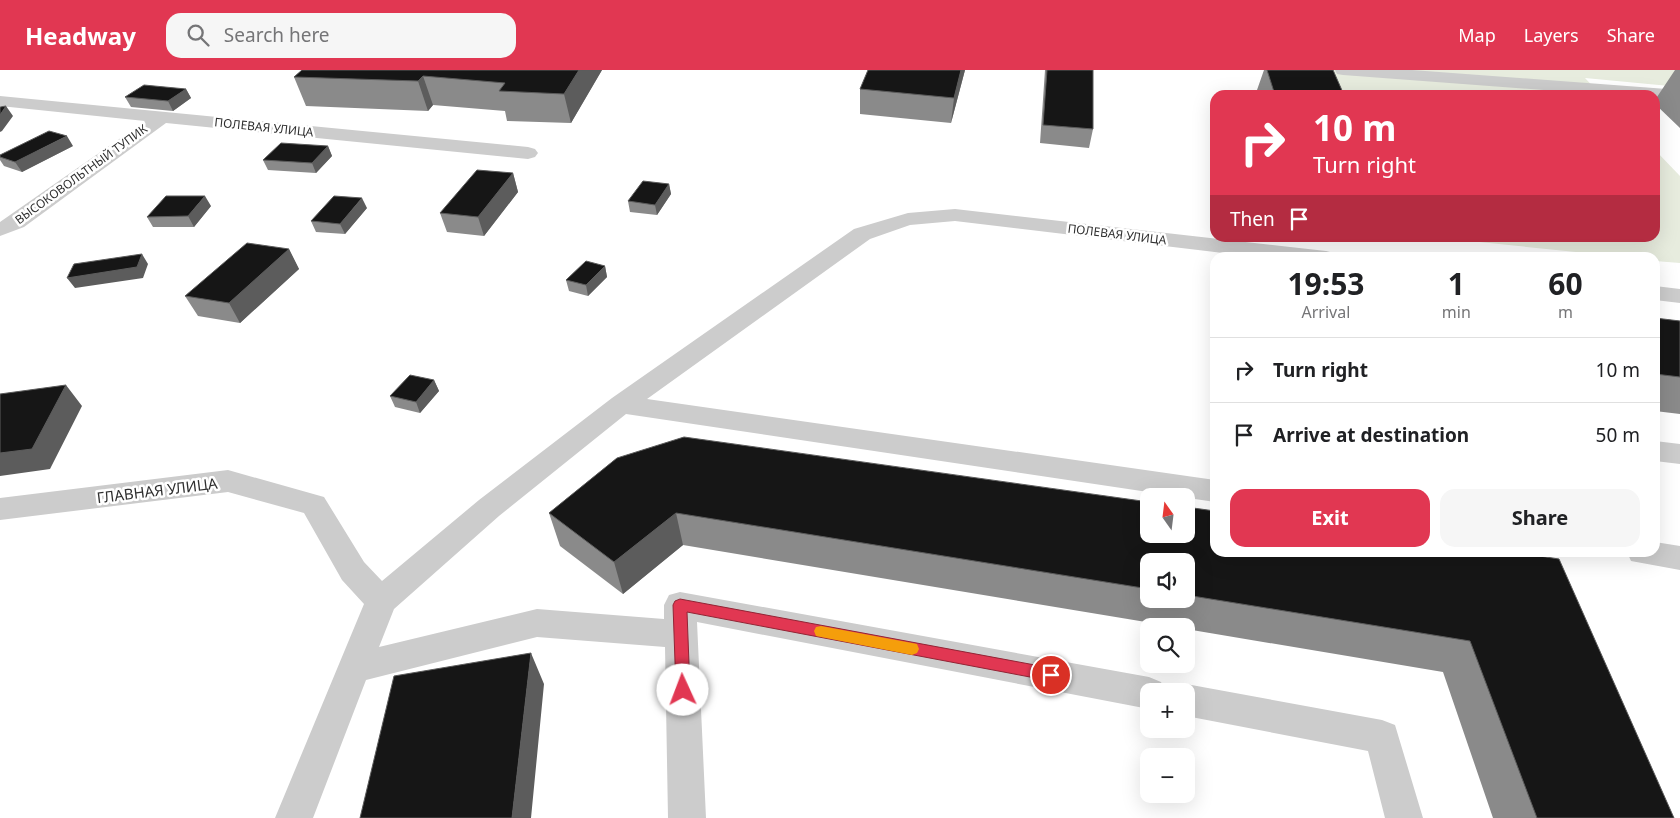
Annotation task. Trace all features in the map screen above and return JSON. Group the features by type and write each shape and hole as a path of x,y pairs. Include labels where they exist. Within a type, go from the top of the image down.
{"street":[{"path":"1343,70 1613,90"},
{"path":"1660,94 1680,95"},
{"name":"ПОЛЕВАЯ УЛИЦА","path":"0,101 528,153"},
{"name":"ВЫСОКОВОЛЬТНЫЙ ТУПИК","path":"0,230 16,222 162,117"},
{"name":"ПОЛЕВАЯ УЛИЦА","path":"380,601 489,508 621,404 862,234 908,219 955,215 1274,252"},
{"path":"1660,294 1680,296"},
{"path":"621,404 1210,490"},
{"path":"1660,452 1680,454"},
{"name":"ГЛАВНАЯ УЛИЦА","path":"0,509 228,481 314,505 353,571 380,601"},
{"path":"1660,555 1680,558"},
{"path":"294,818 356,668 380,601"},
{"path":"687,818 680,605 1140,691"},
{"path":"356,668 537,623 681,634"},
{"path":"1195,702 1382,737 1404,818"}],"shaded area":[{"path":"1333,70 1680,70 1680,87 1585,78 1596,90 1338,90"},
{"path":"1660,155 1680,176 1680,263 1660,261 1660,252 1576,252 1479,242 1660,242"}],"building":[{"path":"302,70 579,70 564,94 499,91 505,83 423,76 418,81 294,77"},
{"path":"868,70 961,70 954,98 860,89"},
{"path":"1047,70 1093,70 1093,129 1043,125"},
{"path":"1267,70 1333,70 1342,90 1273,90"},
{"path":"144,85 186,89 168,101 125,97"},
{"path":"6,106 0,115 0,107"},
{"path":"49,131 67,136 15,162 0,157 0,155"},
{"path":"281,143 328,146 312,163 263,160"},
{"path":"477,170 513,173 478,217 440,213"},
{"path":"643,181 669,184 655,205 628,201"},
{"path":"166,196 205,196 188,216 147,217"},
{"path":"334,196 362,198 340,224 311,221"},
{"path":"247,243 289,249 229,303 185,296"},
{"path":"142,254 137,267 67,278 74,264"},
{"path":"586,261 605,266 586,285 566,280"},
{"path":"1660,319 1680,321 1680,377 1660,375"},
{"path":"410,375 434,380 416,402 390,396"},
{"path":"66,385 32,449 0,453 0,394"},
{"path":"684,437 1140,501 1140,543 1195,543 1195,508 1210,510 1210,557 1546,557 1559,559 1674,818 1537,818 1470,641 1195,596 1195,553 1140,553 1140,588 676,513 614,562 549,513 617,458"},
{"path":"531,653 512,818 360,818 394,676"}],"slow traffic":[{"path":"821,631 912,649"}],"route":[{"path":"683,690 680,605 1051,675"}]}
